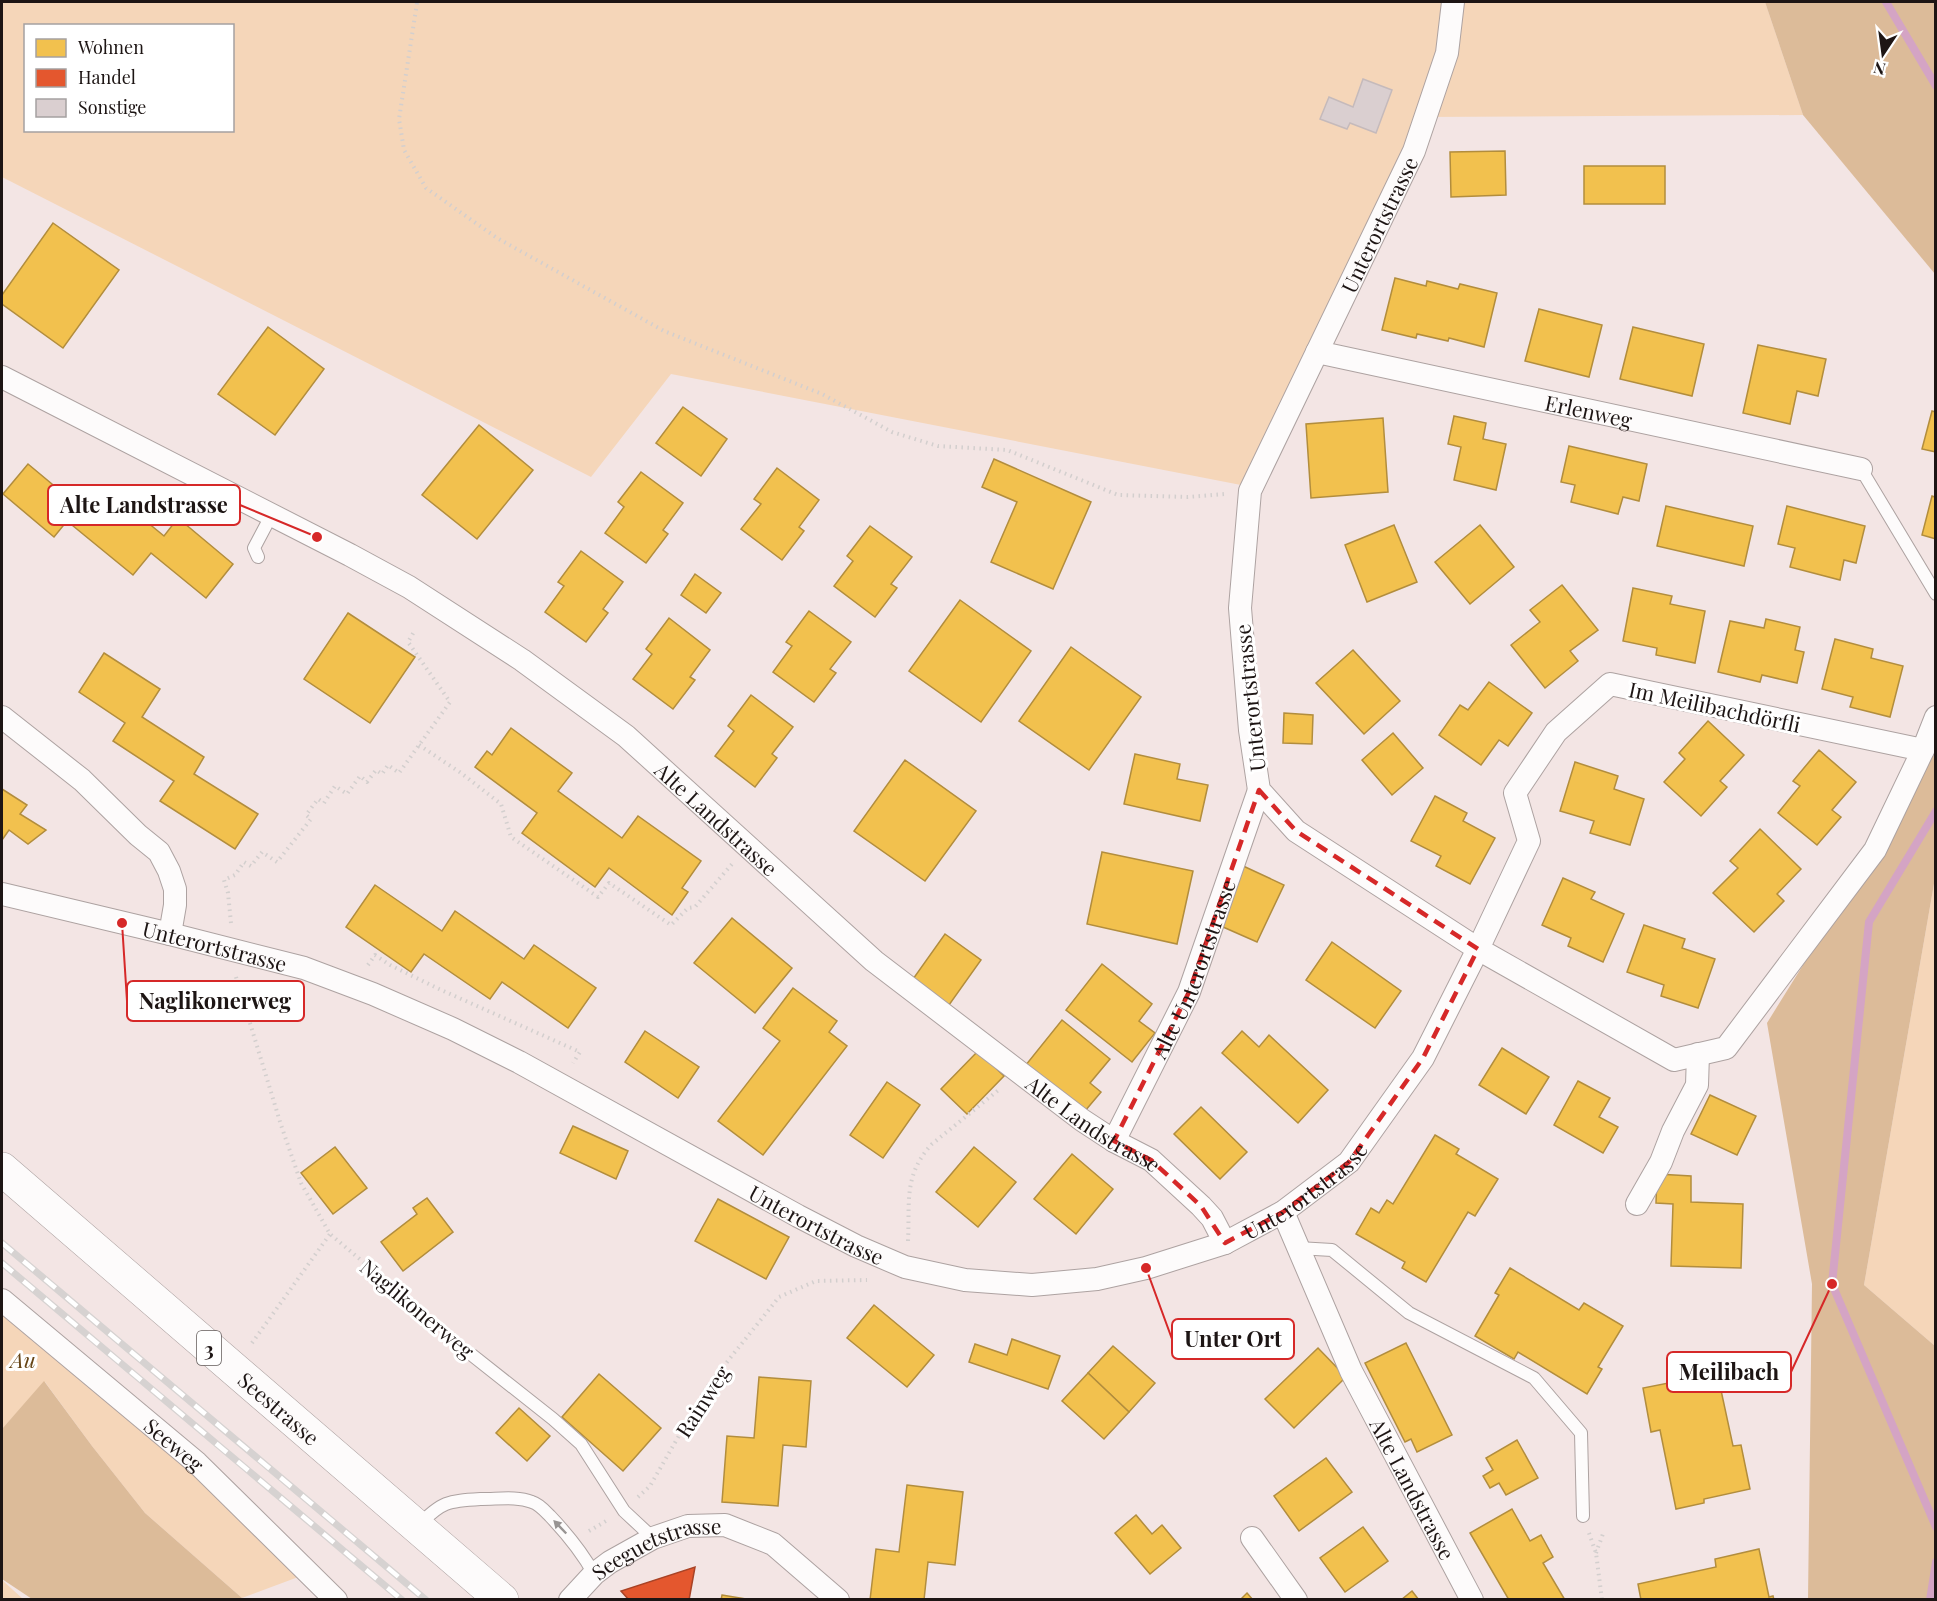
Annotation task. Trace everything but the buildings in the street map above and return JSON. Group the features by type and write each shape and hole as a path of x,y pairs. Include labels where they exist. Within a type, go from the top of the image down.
{"main road":[{"name":"Seestrasse","path":"2,1169 417,1527 493,1597"}],"street":[{"name":"Unterortstrasse","path":"2,894 303,968 373,994 453,1029 519,1062 798,1216 856,1246 905,1267 965,1280 1032,1285 1097,1279 1146,1268 1225,1243 1283,1212 1349,1162 1423,1058 1478,948 1296,831 1259,790 1250,730 1240,608 1250,491 1414,151 1447,53 1453,2"},
{"name":"Erlenweg","path":"1317,352 1861,470"},
{"name":"Alte Landstrasse","path":"2,377 273,514 409,587 522,660 626,736 874,961 1082,1120 1114,1141 1150,1160 1212,1218 1225,1243"},
{"name":"Im Meilibachdörfli","path":"1478,948 1529,841 1515,793 1556,732 1610,684 1923,750"},
{"path":"2,717 82,780 138,835 159,852 170,871 175,889 170,934"},
{"path":"1478,948 1674,1060 1726,1048 1875,850 1923,750 1935,717"},
{"name":"Alte Unterortstrasse","path":"1114,1141 1189,992 1259,790"},
{"path":"1637,1204 1661,1162 1673,1131 1697,1085 1698,1054"},
{"name":"Alte Landstrasse","path":"1283,1212 1351,1371 1472,1599"},
{"name":"Seeweg","path":"2,1300 196,1463 336,1599"},
{"name":"Seeguetstrasse","path":"570,1599 594,1574 610,1562 653,1538 688,1526 725,1525 773,1544 838,1599"},
{"path":"1252,1538 1296,1599"}],"lane":[{"path":"1861,470 1935,594"},
{"path":"258,557 254,548 273,514"},
{"path":"1298,1248 1332,1250 1409,1312 1534,1378 1581,1433 1583,1516"},
{"name":"Naglikonerweg","path":"472,1355 581,1444 624,1511 653,1538"},
{"path":"417,1527 435,1508 452,1500 511,1498 534,1502 574,1542 594,1574"}],"path":[{"path":"417,3 399,119 404,150 426,188 497,238 664,331 822,394 892,432 938,446 1007,450 1118,495 1188,497 1250,491"},
{"path":"231,925 228,893 224,880 235,875 244,862 251,866 262,852 277,862 311,819 306,815 318,799 324,803 335,786 347,794 360,776 367,782 376,770 382,774 388,765 399,773 450,702 408,642 415,630"},
{"path":"420,745 501,804 511,837 598,897 609,883 671,925 688,908 695,907 728,869"},
{"path":"366,969 375,955 439,989 580,1052"},
{"name":"Naglikonerweg","path":"236,976 280,1125 301,1183 330,1234 472,1355"},
{"path":"909,1230 908,1203 912,1173 924,1152 1020,1073"},
{"path":"234,1370 330,1234"},
{"name":"Rainweg","path":"574,1542 624,1511 650,1486 707,1387 779,1297 816,1281 842,1280"},
{"path":"1583,1516 1596,1553 1602,1599"},
{"path":"1596,1553 1604,1531"}],"highlighted area":[{"path":"1259,790 1296,831 1478,949 1423,1058 1349,1162 1283,1212 1225,1243 1201,1206 1151,1160 1114,1141 1189,992"}],"green space":[{"path":"2,2 1765,2 1803,115 1418,117 1241,485 671,374 591,477 2,177"},
{"path":"1935,878 1935,1346 1864,1285"},
{"name":"Au","path":"2,1300 309,1573 242,1598 145,1513 45,1382 2,1429"},
{"path":"2,1580 23,1599 2,1599"}],"shaded area":[{"path":"1765,2 1935,2 1935,274 1803,115"},
{"path":"1935,753 1935,878 1864,1285 1935,1346 1935,1599 1808,1599 1812,1284 1767,1023"},
{"path":"44,1381 145,1513 241,1599 32,1599 2,1579 2,1429"}],"waterway":[{"path":"1886,2 1936,86"},
{"path":"1936,811 1869,922 1832,1284 1936,1527"},
{"path":"1930,1600 1936,1562"}],"railway":[{"path":"2,1243 426,1600"},
{"path":"2,1263 402,1600"}],"place":[{"name":"Alte Landstrasse","path":"317,537"},
{"name":"Naglikonerweg","path":"122,923"},
{"name":"Unter Ort","path":"1146,1268"},
{"name":"Meilibach","path":"1832,1284"}]}
